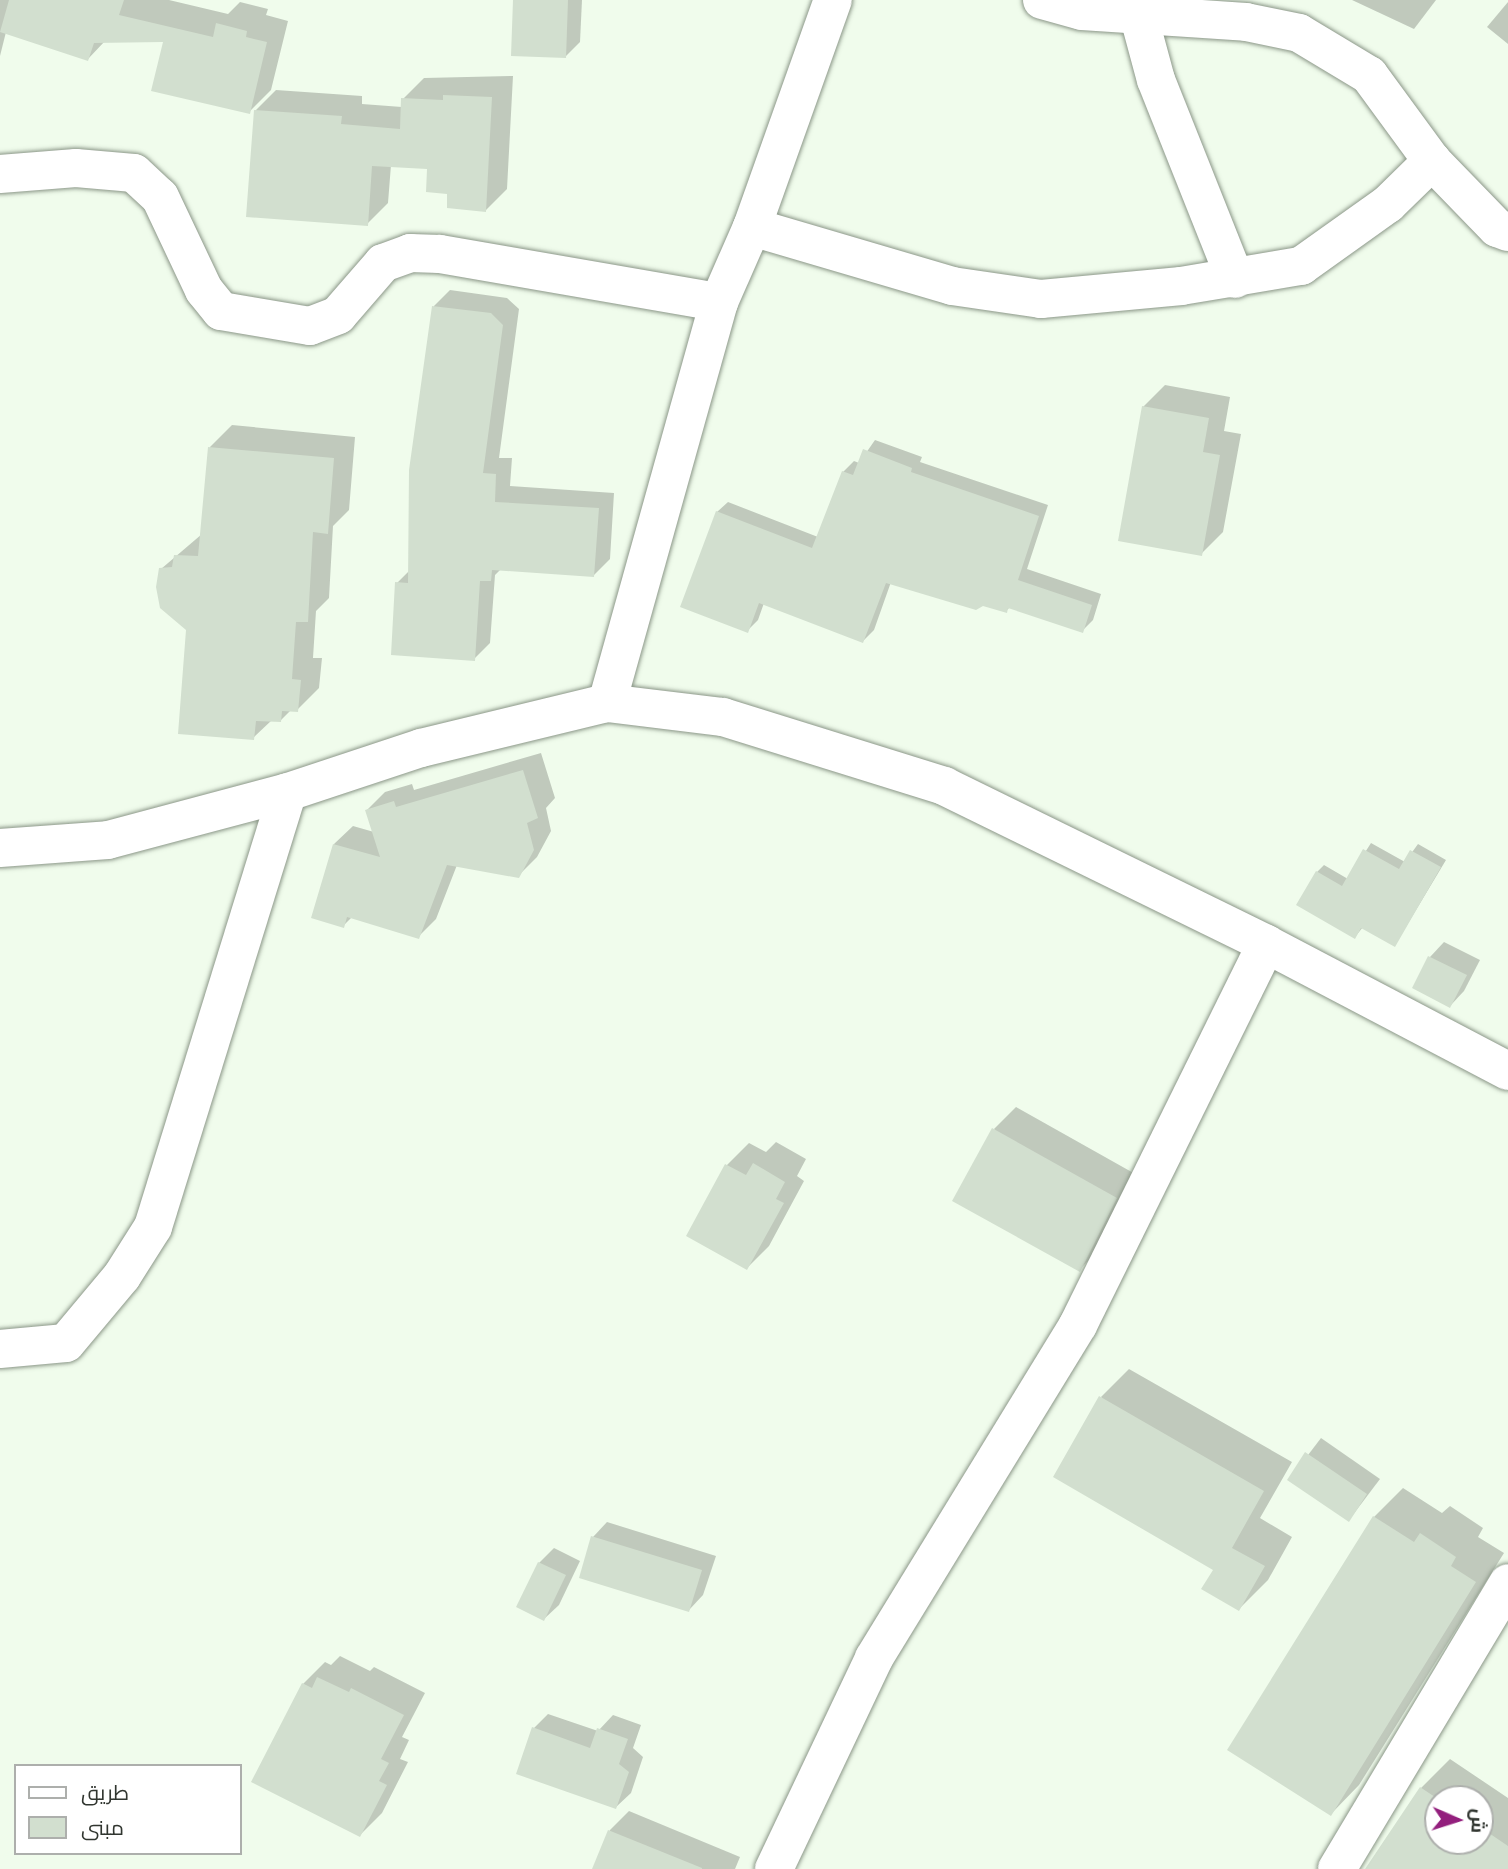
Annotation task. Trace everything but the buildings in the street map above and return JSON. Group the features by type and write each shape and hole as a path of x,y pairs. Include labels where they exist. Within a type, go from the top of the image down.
{"street":[{"path":"607,703 719,302 752,227 833,0"},
{"path":"1042,0 1082,11 1246,22 1299,33 1369,75 1432,160 1497,228 1508,232"},
{"path":"1139,16 1156,80 1235,279"},
{"path":"752,227 952,286 1041,299 1235,279 1301,266 1388,204 1432,160"},
{"path":"0,174 76,168 134,173 160,197 204,290 222,311 310,326 338,315 383,263 410,253 440,254 719,302"},
{"path":"0,848 108,840 288,792 421,748 607,703 723,718 944,786 1266,944 1508,1071"},
{"path":"0,1349 66,1343 122,1276 153,1227 288,792"},
{"path":"774,1869 874,1658 1078,1325 1266,944"},
{"path":"1337,1869 1508,1583"}]}
